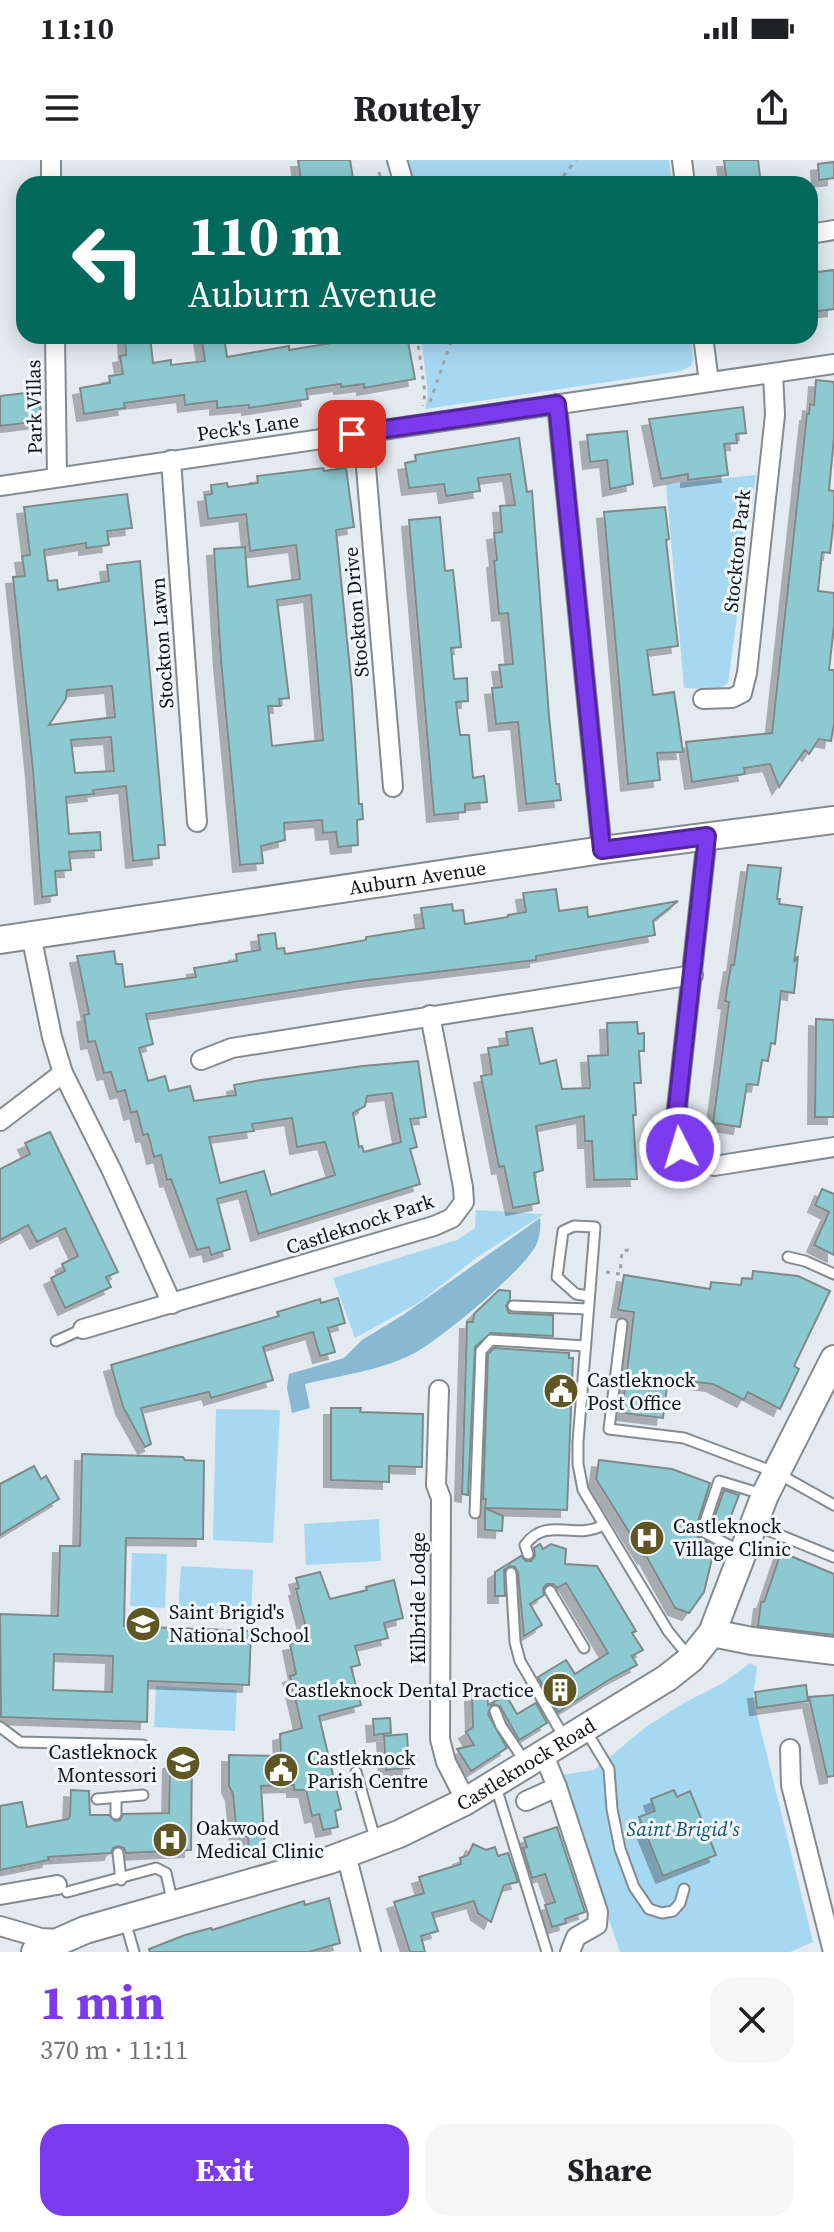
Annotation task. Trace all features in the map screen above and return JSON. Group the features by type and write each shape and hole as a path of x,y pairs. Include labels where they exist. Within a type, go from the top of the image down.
{"main road":[{"name":"Auburn Avenue","path":"0,940 602,850 834,820"},
{"name":"Castleknock Road","path":"35,1952 124,1919 346,1854 428,1822 658,1684 691,1659 712,1633 771,1484 834,1359"},
{"path":"712,1633 834,1651"}],"street":[{"name":"Park Villas","path":"55,344 57,476"},
{"path":"704,344 709,382"},
{"name":"Peck's Lane","path":"0,486 834,364"},
{"name":"Stockton Park","path":"703,699 732,698 742,693 747,673 775,415 773,373"},
{"path":"557,404 602,850"},
{"name":"Stockton Drive","path":"363,432 393,787"},
{"name":"Stockton Lawn","path":"171,460 197,822"},
{"path":"707,836 676,1117 680,1148 694,1160 714,1166 834,1147"},
{"path":"31,935 52,1037 63,1073 112,1171 172,1304"},
{"path":"201,1060 232,1048 693,975"},
{"name":"Castleknock Park","path":"83,1329 434,1226 452,1218 464,1202 463,1187 430,1015"},
{"path":"0,1121 63,1073"},
{"name":"Kilbride Lodge","path":"439,1390 436,1485 441,1498 440,1739 446,1762 466,1801"},
{"path":"554,1746 557,1787 599,1921 595,1928 576,1937 570,1952"},
{"path":"790,1749 791,1785 833,1952"},
{"path":"526,1801 557,1787"},
{"path":"346,1854 371,1952"},
{"path":"0,1895 62,1889"},
{"path":"0,1926 41,1938 64,1939"}],"lane":[{"path":"589,1296 576,1294 557,1277 563,1231 574,1226 595,1227 578,1464 583,1490 668,1631 691,1659"},
{"path":"788,1257 834,1274"},
{"path":"513,1306 588,1309"},
{"path":"622,1324 609,1429 684,1438 771,1484 834,1505"},
{"path":"56,1341 83,1329"},
{"path":"475,1513 481,1351 491,1340 585,1346"},
{"path":"743,1553 702,1531 719,1481 771,1484"},
{"path":"528,1554 525,1545 546,1529 593,1531 603,1525"},
{"path":"754,1525 834,1557"},
{"path":"511,1573 515,1642 554,1746"},
{"path":"550,1591 584,1648"},
{"path":"495,1711 501,1726 609,1769 612,1809 620,1849 634,1887 649,1909 662,1913 673,1911 680,1903 684,1889"},
{"path":"0,1727 20,1742 143,1745"},
{"path":"356,1772 376,1844"},
{"path":"495,1783 547,1952"},
{"path":"97,1799 143,1795"},
{"path":"116,1797 116,1814"},
{"path":"118,1853 121,1880"},
{"path":"62,1889 121,1880 151,1868 166,1873 173,1904"},
{"path":"124,1919 134,1952"}],"path":[{"path":"563,176 576,160"},
{"path":"418,344 425,393 421,412 429,406 450,344"},
{"path":"605,1272 620,1274 622,1251 629,1250"},
{"path":"0,1873 63,1859"}],"green space":[{"path":"407,160 669,160 671,176 411,176"},
{"path":"422,344 692,344 691,366 681,371 425,409 428,394"},
{"path":"756,475 728,683 717,690 684,688 666,484"},
{"path":"476,1210 544,1214 476,1258 420,1302 355,1338 333,1278 457,1240 475,1228"},
{"path":"216,1409 280,1410 273,1543 213,1540"},
{"path":"379,1519 381,1561 306,1565 304,1524"},
{"path":"132,1553 167,1554 165,1608 130,1606"},
{"path":"181,1566 253,1570 251,1615 178,1611"},
{"name":"Saint Brigid's","path":"750,1663 757,1667 753,1698 813,1942 790,1952 620,1952 560,1775 594,1770 647,1726 723,1683"},
{"path":"156,1686 237,1690 235,1731 154,1727"}],"shaded area":[{"path":"540,1218 539,1237 530,1254 484,1301 446,1332 418,1351 392,1363 305,1384 310,1408 292,1413 287,1388 289,1374 344,1358 362,1340 403,1315"}],"building":[{"path":"298,160 350,160 353,176 300,176"},
{"path":"724,160 758,160 760,176 726,176"},
{"path":"834,162 834,178 819,180 818,164"},
{"path":"834,270 834,309 818,311 818,272"},
{"path":"125,344 151,344 153,363 171,360 171,365 205,361 202,344 225,344 227,357 289,346 289,350 326,344 408,344 415,379 364,388 364,384 341,387 341,384 306,389 308,399 249,408 249,405 217,408 217,401 185,405 184,395 124,403 125,408 84,414 80,388 110,383 109,376 123,374 120,356 126,355"},
{"path":"816,380 834,382 834,438 829,490 834,491 834,518 830,553 822,552 818,591 834,593 829,670 834,670 831,741 819,739 809,754 805,750 779,787 770,764 744,768 745,774 692,782 686,742 772,733 807,414 810,404 814,405"},
{"path":"25,393 26,398 39,397 42,421 0,426 0,396"},
{"path":"743,407 746,433 736,434 737,443 724,444 728,475 688,480 688,474 661,479 649,419"},
{"path":"627,431 633,484 610,489 607,460 590,462 587,435"},
{"path":"519,438 527,492 532,491 549,716 556,784 559,784 561,800 526,804 518,722 496,724 492,688 502,687 499,665 513,664 508,613 499,614 494,561 497,560 494,533 502,532 500,506 515,505 510,474 478,478 480,491 446,496 444,484 409,488 405,463 416,461 415,455"},
{"path":"346,468 354,527 336,530 352,689 359,804 362,804 363,819 357,820 358,845 338,847 336,832 323,833 322,820 284,823 285,840 261,846 263,863 240,865 214,549 245,547 248,587 300,579 296,545 250,551 246,514 208,519 205,495 212,494 211,485 227,483 228,487 258,483 257,476","holes":["311,595 323,740 272,746 268,706 280,706 279,699 289,698 277,600"]},
{"path":"127,494 132,528 107,531 109,545 86,548 86,543 44,550 48,581 57,580 58,590 109,581 107,565 140,561 165,845 158,845 159,858 133,861 126,786 66,797 69,834 100,832 101,850 69,852 71,870 55,871 57,895 42,897 33,771 13,577 25,576 22,556 30,555 24,507","holes":["112,686 115,717 49,725 66,699 67,690","111,737 114,771 75,773 71,740"]},
{"path":"665,507 678,646 647,650 653,695 674,692 683,752 657,753 660,780 628,784 604,512"},
{"path":"440,517 445,571 453,570 461,647 451,648 454,679 467,678 468,701 456,702 460,735 469,735 473,778 484,776 487,802 465,804 465,812 434,815 409,520"},
{"path":"748,865 781,868 779,904 802,907 794,962 798,956 794,993 781,991 775,1044 771,1043 768,1061 762,1060 758,1085 747,1084 740,1127 713,1123 729,1002 725,1001 731,965 734,965"},
{"path":"556,889 559,911 587,907 588,917 678,901 653,921 655,935 536,956 536,960 360,981 146,1014 153,1044 139,1048 148,1081 165,1076 169,1091 190,1086 194,1101 236,1095 234,1085 261,1080 418,1061 426,1117 410,1119 417,1147 410,1149 420,1184 258,1234 246,1191 217,1199 230,1249 211,1255 209,1247 197,1250 171,1179 167,1180 161,1155 154,1157 148,1134 143,1135 137,1111 131,1113 125,1090 117,1092 111,1072 104,1073 95,1041 88,1042 84,1015 89,1014 77,956 114,951 116,964 122,964 125,987 154,983 196,977 194,968 237,961 236,954 260,950 258,935 275,933 277,949 284,948 285,954 424,928 421,908 452,904 453,911 463,910 465,924 508,917 526,912 523,893","holes":["392,1093 401,1142 364,1152 362,1146 359,1147 353,1113 365,1106 367,1096","292,1118 297,1147 325,1142 335,1175 271,1195 264,1171 220,1183 209,1137 254,1131 252,1124"]},
{"path":"816,1019 834,1020 834,1117 815,1117"},
{"path":"637,1022 638,1034 644,1033 644,1051 639,1051 641,1083 634,1083 637,1179 594,1180 592,1141 585,1141 584,1116 536,1126 543,1170 534,1173 539,1203 513,1208 504,1166 499,1167 481,1076 492,1074 488,1048 508,1045 506,1032 532,1028 540,1064 556,1060 562,1089 590,1088 588,1056 608,1055 607,1023"},
{"path":"50,1132 118,1272 106,1277 111,1287 65,1308 51,1278 65,1271 62,1264 78,1256 65,1228 37,1242 28,1225 0,1240 0,1169 30,1154 25,1143"},
{"path":"822,1189 834,1194 834,1255 814,1245 829,1212 815,1205"},
{"path":"753,1271 798,1276 830,1291 794,1366 799,1369 780,1409 748,1392 744,1400 713,1384 668,1379 663,1418 622,1413 634,1312 618,1310 624,1275 710,1289 711,1282 741,1285 742,1278 752,1279"},
{"path":"499,1290 510,1291 506,1306 509,1313 553,1315 553,1336 491,1333 475,1347 468,1495 462,1494 467,1322 473,1322 474,1314"},
{"path":"338,1298 345,1323 328,1328 335,1352 320,1356 313,1332 263,1347 273,1380 211,1398 209,1392 141,1408 151,1444 145,1447 123,1407 111,1365 279,1316 277,1312 320,1299 321,1303"},
{"path":"494,1348 569,1353 569,1358 573,1358 567,1510 485,1508 488,1354"},
{"path":"331,1408 423,1414 422,1467 389,1466 389,1482 331,1480"},
{"path":"82,1454 183,1457 185,1460 204,1461 203,1539 126,1538 124,1626 251,1631 249,1685 148,1681 147,1722 1,1717 0,1614 58,1616 60,1546 80,1546","holes":["54,1654 113,1656 112,1692 53,1690"]},
{"path":"599,1460 672,1469 710,1483 695,1531 698,1537 715,1546 704,1592 689,1613 675,1608 644,1552 644,1556 596,1479"},
{"path":"34,1466 41,1479 46,1476 59,1499 0,1535 0,1484"},
{"path":"724,1490 739,1495 725,1531 718,1531 711,1527"},
{"path":"485,1508 503,1516 502,1531 485,1530"},
{"path":"540,1544 543,1549 551,1544 566,1549 565,1564 597,1566 636,1631 632,1633 643,1650 632,1656 637,1665 558,1712 538,1677 566,1660 575,1674 608,1653 566,1583 557,1588 547,1584 543,1588 544,1595 530,1604 542,1625 524,1636 515,1567 504,1570 505,1596 495,1596 495,1572 521,1556 531,1561 535,1556 534,1548"},
{"path":"781,1552 834,1574 834,1635 758,1626 761,1602 764,1602"},
{"path":"320,1572 330,1599 394,1580 403,1618 384,1623 388,1638 355,1646 360,1665 351,1667 361,1705 319,1716 341,1809 335,1811 338,1827 323,1830 319,1814 312,1816 306,1790 294,1790 294,1785 261,1786 265,1851 249,1852 248,1836 237,1836 233,1794 229,1786 229,1755 281,1756 280,1734 302,1728 290,1676 296,1674 290,1644 309,1640 296,1578"},
{"path":"806,1685 808,1701 757,1708 755,1692"},
{"path":"487,1693 488,1705 506,1695 517,1714 536,1703 547,1723 519,1740 500,1706 492,1704 488,1714 507,1748 471,1771 457,1749 474,1745 466,1732 473,1727 472,1695"},
{"path":"834,1695 834,1776 827,1777 809,1697"},
{"path":"390,1718 391,1733 374,1735 373,1719"},
{"path":"407,1734 409,1768 386,1770 384,1736"},
{"path":"192,1756 191,1850 126,1853 124,1848 118,1846 111,1853 48,1857 49,1860 0,1870 0,1806 22,1802 27,1827 68,1819 71,1790 89,1791 90,1815 109,1815 115,1821 120,1820 123,1814 169,1813 170,1762"},
{"path":"674,1790 677,1797 690,1791 716,1855 663,1876 639,1817 655,1811 651,1799"},
{"path":"557,1827 585,1912 552,1927 545,1905 555,1902 545,1874 532,1878 523,1848 527,1847 524,1838"},
{"path":"473,1844 486,1850 495,1847 498,1856 508,1853 518,1882 504,1885 491,1922 478,1913 474,1901 432,1913 438,1931 421,1936 425,1952 410,1952 394,1902 424,1893 419,1877 461,1864 460,1858 468,1855"},
{"path":"329,1898 340,1943 309,1952 150,1952 149,1949 185,1935 212,1930 304,1901 305,1905"}],"place":[{"name":"Castleknock Post Office","path":"561,1391"},
{"name":"Castleknock Village Clinic","path":"647,1538"},
{"name":"Saint Brigid's National School","path":"143,1624"},
{"name":"Castleknock Dental Practice","path":"560,1690"},
{"name":"Castleknock Montessori","path":"183,1763"},
{"name":"Castleknock Parish Centre","path":"281,1770"},
{"name":"Oakwood Medical Clinic","path":"170,1840"}],"route":[{"path":"352,434 557,404 602,850 707,836 676,1117 680,1148"}]}
